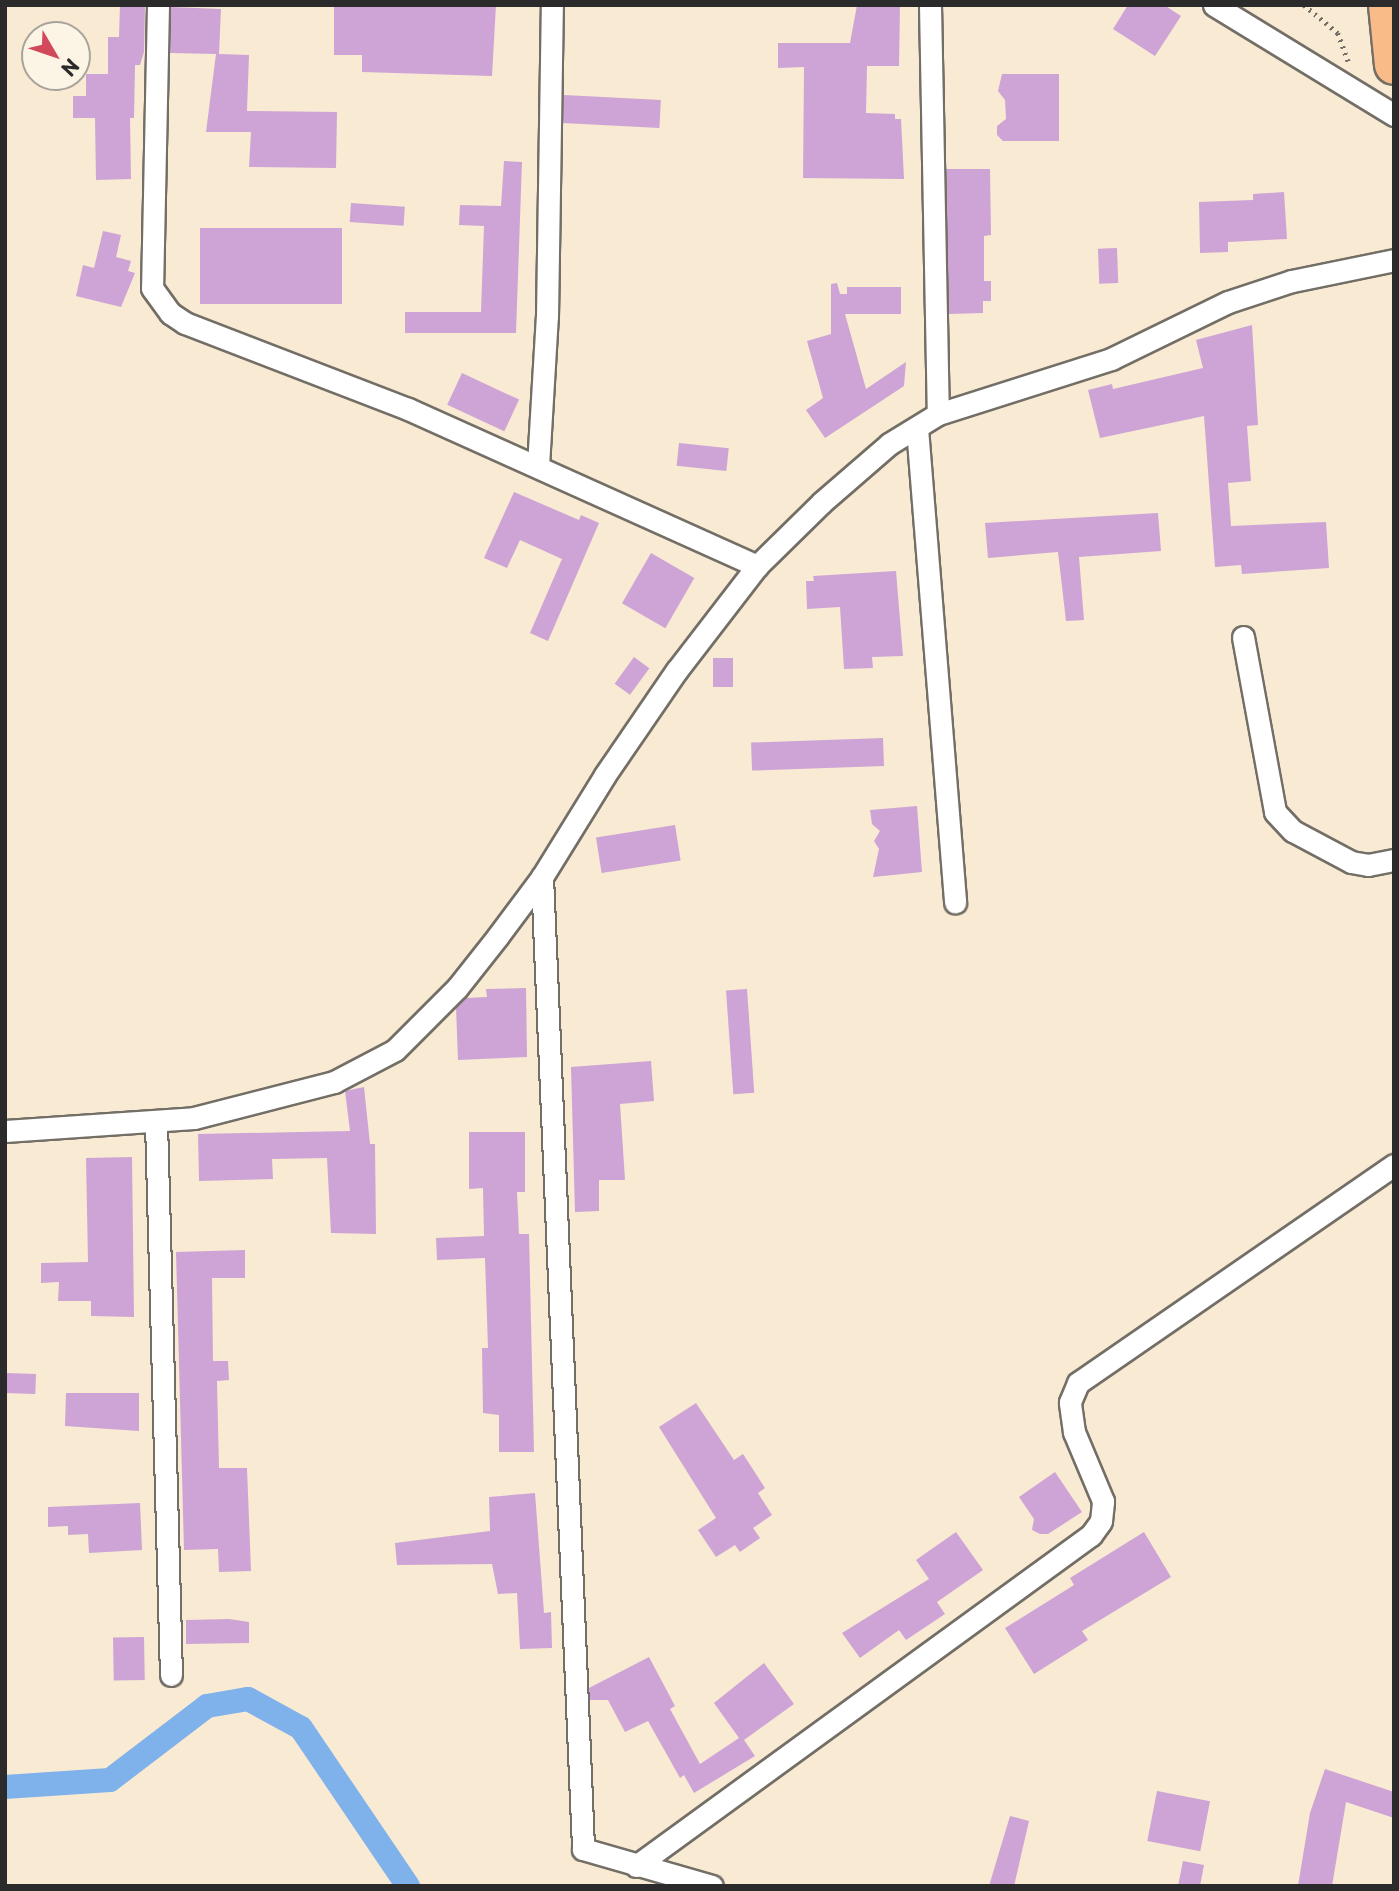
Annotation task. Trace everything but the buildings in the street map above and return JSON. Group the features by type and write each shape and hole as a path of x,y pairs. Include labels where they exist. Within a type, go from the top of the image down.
{"highway":[{"path":"1388,5 1394,65"}],"street":[{"path":"158,5 152,288 160,302 185,323 408,410 757,566"},
{"path":"538,466 547,316 552,5"},
{"path":"930,5 938,414"},
{"path":"1214,5 1394,115"},
{"path":"5,1130 156,1122 232,1110 334,1082 395,1050 457,988 542,877 648,712 757,566 838,488 938,414 1111,359 1265,289 1394,260"},
{"path":"917,428 955,902"},
{"path":"1243,637 1275,812 1293,831 1351,862 1368,865 1394,860"},
{"path":"542,877 583,1849 712,1886"},
{"path":"156,1122 171,1675"},
{"path":"636,1866 1091,1535 1101,1521 1103,1501 1074,1432 1070,1402 1078,1383 1394,1165"}],"path":[{"path":"1304,5 1338,33 1360,93"}],"waterway":[{"path":"5,1787 110,1780 207,1706 248,1699 301,1728 408,1886"}]}
